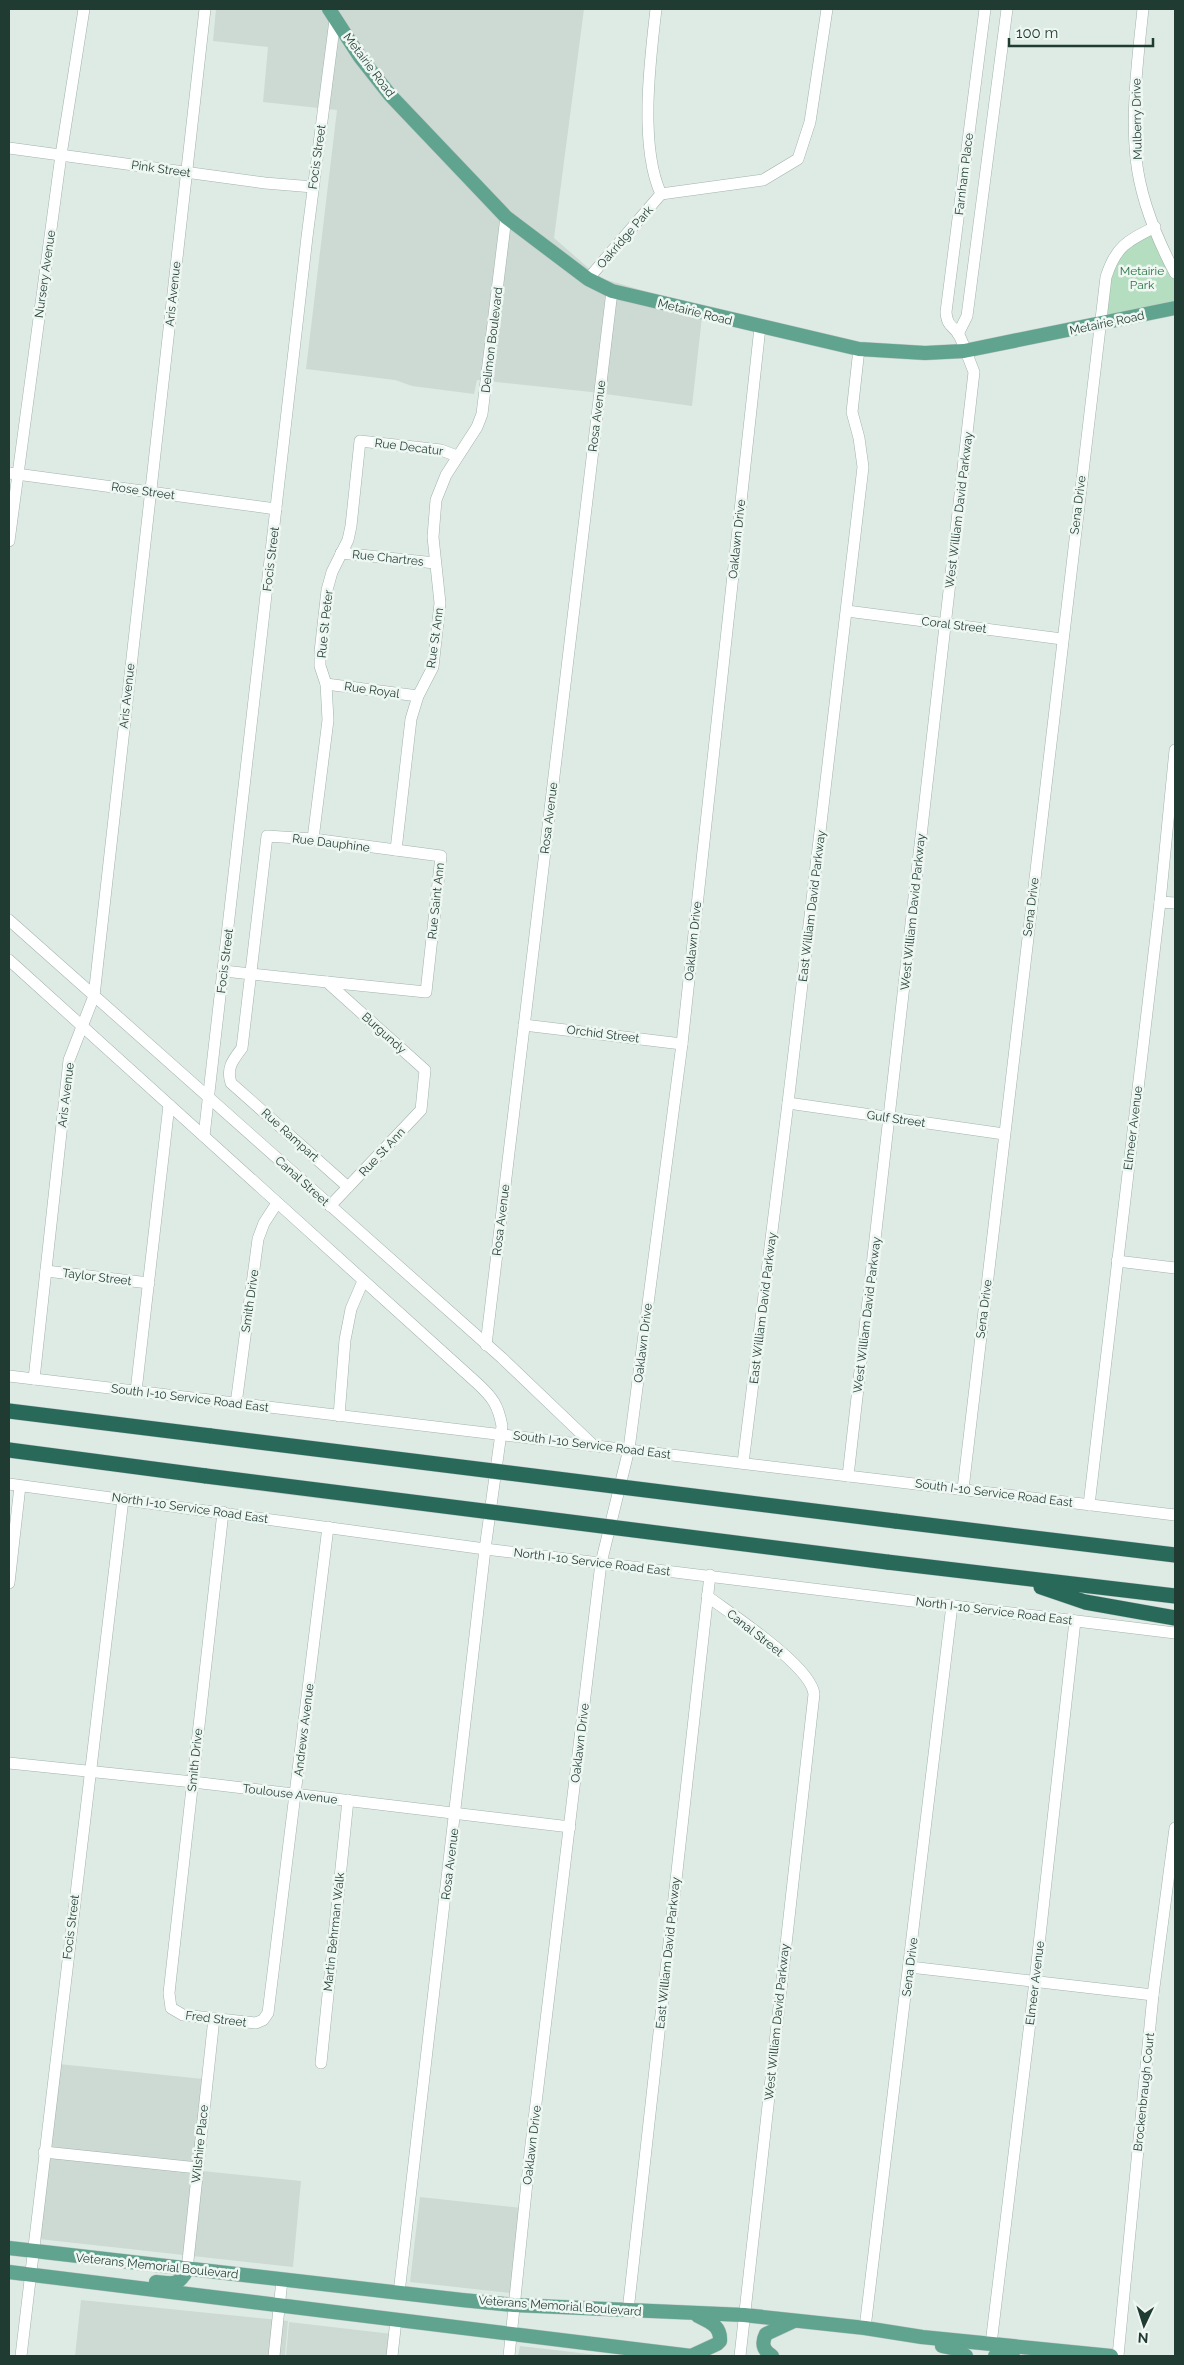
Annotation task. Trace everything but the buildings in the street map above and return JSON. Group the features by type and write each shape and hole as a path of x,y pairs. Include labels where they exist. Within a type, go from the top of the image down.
{"highway":[{"path":"9,1412 1175,1555"},
{"path":"9,1450 888,1562 1175,1596"},
{"path":"1016,1578 1085,1602 1175,1618"}],"main road":[{"name":"Metairie Road","path":"332,14 360,57 390,95 506,217 588,279 612,291 760,328 859,350 925,353 964,351 1100,325 1175,308"},
{"name":"Veterans Memorial Boulevard","path":"9,2248 399,2294 514,2305 744,2315 865,2328 993,2350 1111,2356"},
{"path":"103,2284 149,2281 173,2284 182,2280 187,2270"},
{"name":"Veterans Memorial Boulevard","path":"9,2272 512,2334 622,2352 691,2356"},
{"path":"691,2356 716,2344 720,2336 716,2325 695,2314"},
{"path":"772,2356 765,2351 763,2346 766,2334 797,2320"},
{"path":"922,2337 943,2347 956,2349 966,2356"},
{"path":"993,2350 1013,2356"}],"street":[{"name":"Nursery Avenue","path":"9,541 13,474 84,9"},
{"name":"Aris Avenue","path":"34,1379 69,1060 94,996 205,9"},
{"path":"656,9 649,93 650,141 655,180 661,194 763,180 798,159 810,122 827,9"},
{"name":"Farnham Place","path":"964,351 958,334 950,328 946,320 946,312 985,9"},
{"name":"Farnham Place","path":"958,334 967,316 1007,9"},
{"name":"Mulberry Drive","path":"1143,9 1136,75 1136,158 1162,249 1175,273"},
{"name":"Focis Street","path":"204,1136 332,14"},
{"name":"Pink Street","path":"9,148 265,183 313,187"},
{"name":"Oakridge Park","path":"588,279 661,194"},
{"name":"Delimon Boulevard","path":"457,456 477,427 482,414 506,217"},
{"path":"1100,325 1106,277 1110,262 1126,241 1155,227"},
{"name":"Rosa Avenue","path":"486,1345 612,291"},
{"name":"Sena Drive","path":"963,1490 1100,325"},
{"name":"Oaklawn Drive","path":"509,2356 531,2143 601,1563 629,1449 682,1044 760,328"},
{"name":"East William David Parkway","path":"743,1463 788,1104 863,467 859,438 852,412 859,350"},
{"name":"West William David Parkway","path":"848,1476 974,372 964,351"},
{"name":"Rue Decatur","path":"360,441 441,450 457,456"},
{"name":"Rue St Peter","path":"313,839 328,720 326,684 320,666 327,590 348,540 360,441"},
{"name":"Rue St Ann","path":"396,850 410,719 418,696 433,667 440,603 432,537 436,500 457,456"},
{"name":"Rose Street","path":"13,474 276,508"},
{"name":"Rue Chartres","path":"341,553 435,564"},
{"name":"Coral Street","path":"847,611 1062,639"},
{"name":"Rue Royal","path":"326,684 418,696"},
{"name":"Elmeer Avenue","path":"1089,1505 1160,902 1175,750"},
{"name":"Rue Dauphine","path":"250,973 267,836 313,839 396,850"},
{"name":"Rue Saint Ann","path":"327,982 426,992 441,856 396,850"},
{"path":"1160,902 1175,903"},
{"name":"Canal Street","path":"9,920 486,1345 593,1444"},
{"path":"9,960 491,1396 499,1408 501,1434"},
{"path":"224,971 327,982"},
{"name":"Rue Rampart","path":"250,973 242,1048 229,1068 231,1083 348,1187"},
{"name":"Burgundy","path":"327,982 425,1070 423,1092"},
{"name":"Orchid Street","path":"524,1025 682,1044"},
{"name":"Rue St Ann","path":"330,1206 421,1110 423,1092"},
{"name":"Gulf Street","path":"788,1104 1004,1134"},
{"path":"136,1391 169,1105"},
{"name":"Smith Drive","path":"236,1404 258,1239 264,1223 277,1203"},
{"path":"1117,1261 1175,1268"},
{"name":"Taylor Street","path":"46,1271 149,1283"},
{"path":"339,1416 345,1340 351,1309 363,1281"},
{"name":"South I-10 Service Road East","path":"9,1376 339,1416 593,1444 1175,1515"},
{"name":"Rosa Avenue","path":"399,2294 456,1814 485,1550 501,1434"},
{"path":"9,1583 14,1485"},
{"name":"North I-10 Service Road East","path":"14,1485 223,1512 485,1550 710,1575 1175,1632"},
{"name":"Focis Street","path":"21,2356 123,1499"},
{"name":"Smith Drive","path":"171,2008 169,1993 223,1512"},
{"name":"Andrews Avenue","path":"263,2020 268,2013 328,1527"},
{"path":"707,1596 710,1575"},
{"name":"East William David Parkway","path":"628,2311 707,1596"},
{"name":"Canal Street","path":"707,1596 774,1646 809,1680 813,1688"},
{"name":"Sena Drive","path":"865,2328 952,1606"},
{"name":"Elmeer Avenue","path":"993,2350 1075,1621"},
{"name":"West William David Parkway","path":"740,2356 813,1688"},
{"name":"Toulouse Avenue","path":"9,1763 89,1773 193,1782 570,1827"},
{"name":"Martin Behrman Walk","path":"321,2063 348,1800"},
{"name":"Brockenbraugh Court","path":"1118,2356 1153,1995 1175,1828"},
{"path":"910,1967 1153,1995"},
{"name":"Fred Street","path":"171,2008 183,2015 256,2024 263,2020"},
{"name":"Wilshire Place","path":"187,2270 214,2018"},
{"path":"44,2152 198,2168"},
{"path":"274,2356 282,2280"},
{"path":"392,2356 396,2320"}],"shaded area":[{"path":"216,9 584,9 554,238 600,278 703,308 692,406 591,392 477,380 474,394 412,386 395,380 306,369 337,110 263,102 268,47 213,41"},
{"path":"59,2064 203,2079 193,2170 301,2181 293,2267 39,2239"},
{"path":"420,2197 521,2208 511,2293 410,2282"},
{"path":"81,2300 288,2321 285,2356 75,2356"},
{"path":"289,2322 392,2334 389,2356 286,2356"},
{"path":"520,2346 606,2356 518,2356"}],"green space":[{"name":"Metairie Park","path":"1155,227 1175,269 1175,306 1100,325 1109,267 1126,241"}]}
